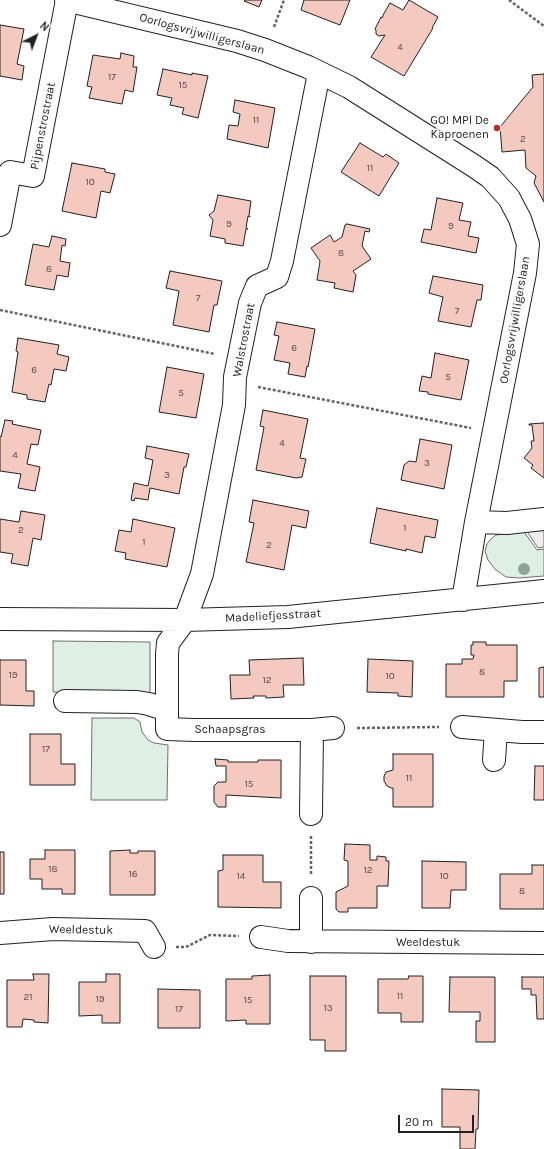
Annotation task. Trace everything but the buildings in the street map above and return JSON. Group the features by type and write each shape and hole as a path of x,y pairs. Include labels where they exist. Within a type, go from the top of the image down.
{"street":[{"name":"Oorlogsvrijwilligerslaan","path":"67,0 237,41 265,50 319,73 348,88 474,166 490,177 509,198 520,219 528,244 525,273 493,432 462,600"},
{"name":"Pijpenstrostraat","path":"0,225 10,172 33,176 67,0"},
{"name":"Walstrostraat","path":"185,620 202,574 234,405 235,383 250,302 257,286 277,277 282,261 319,73"},
{"path":"476,522 508,523 544,519"},
{"name":"Madeliefjesstraat","path":"0,619 185,620 288,617 544,591"},
{"name":"Schaapsgras","path":"185,620 168,643 167,728 194,730 322,729"},
{"path":"65,701 137,702 167,710"},
{"path":"462,727 522,732 544,732"},
{"path":"311,814 322,729"},
{"path":"494,760 496,730"},
{"path":"311,898 311,942"},
{"name":"Weeldestuk","path":"0,933 53,929 145,931 154,947"},
{"name":"Weeldestuk","path":"261,936 288,942 544,943"}],"path":[{"path":"265,50 284,0"},
{"path":"509,0 544,26"},
{"path":"0,310 239,359"},
{"path":"235,383 493,432"},
{"path":"322,729 462,727"},
{"path":"311,814 311,898"},
{"path":"154,947 186,947 210,935 261,936"}],"green space":[{"path":"524,532 537,550 544,549 544,576 519,578 506,577 495,569 488,560 485,551 487,544 496,535"},
{"path":"53,641 150,642 150,693 53,692"},
{"path":"92,718 134,718 140,722 142,732 148,740 154,743 168,745 167,800 91,800"}],"shaded area":[{"path":"544,528 544,547 538,548 526,530"}],"place":[{"name":"GO! MPI De Kaproenen","path":"497,128"}]}
